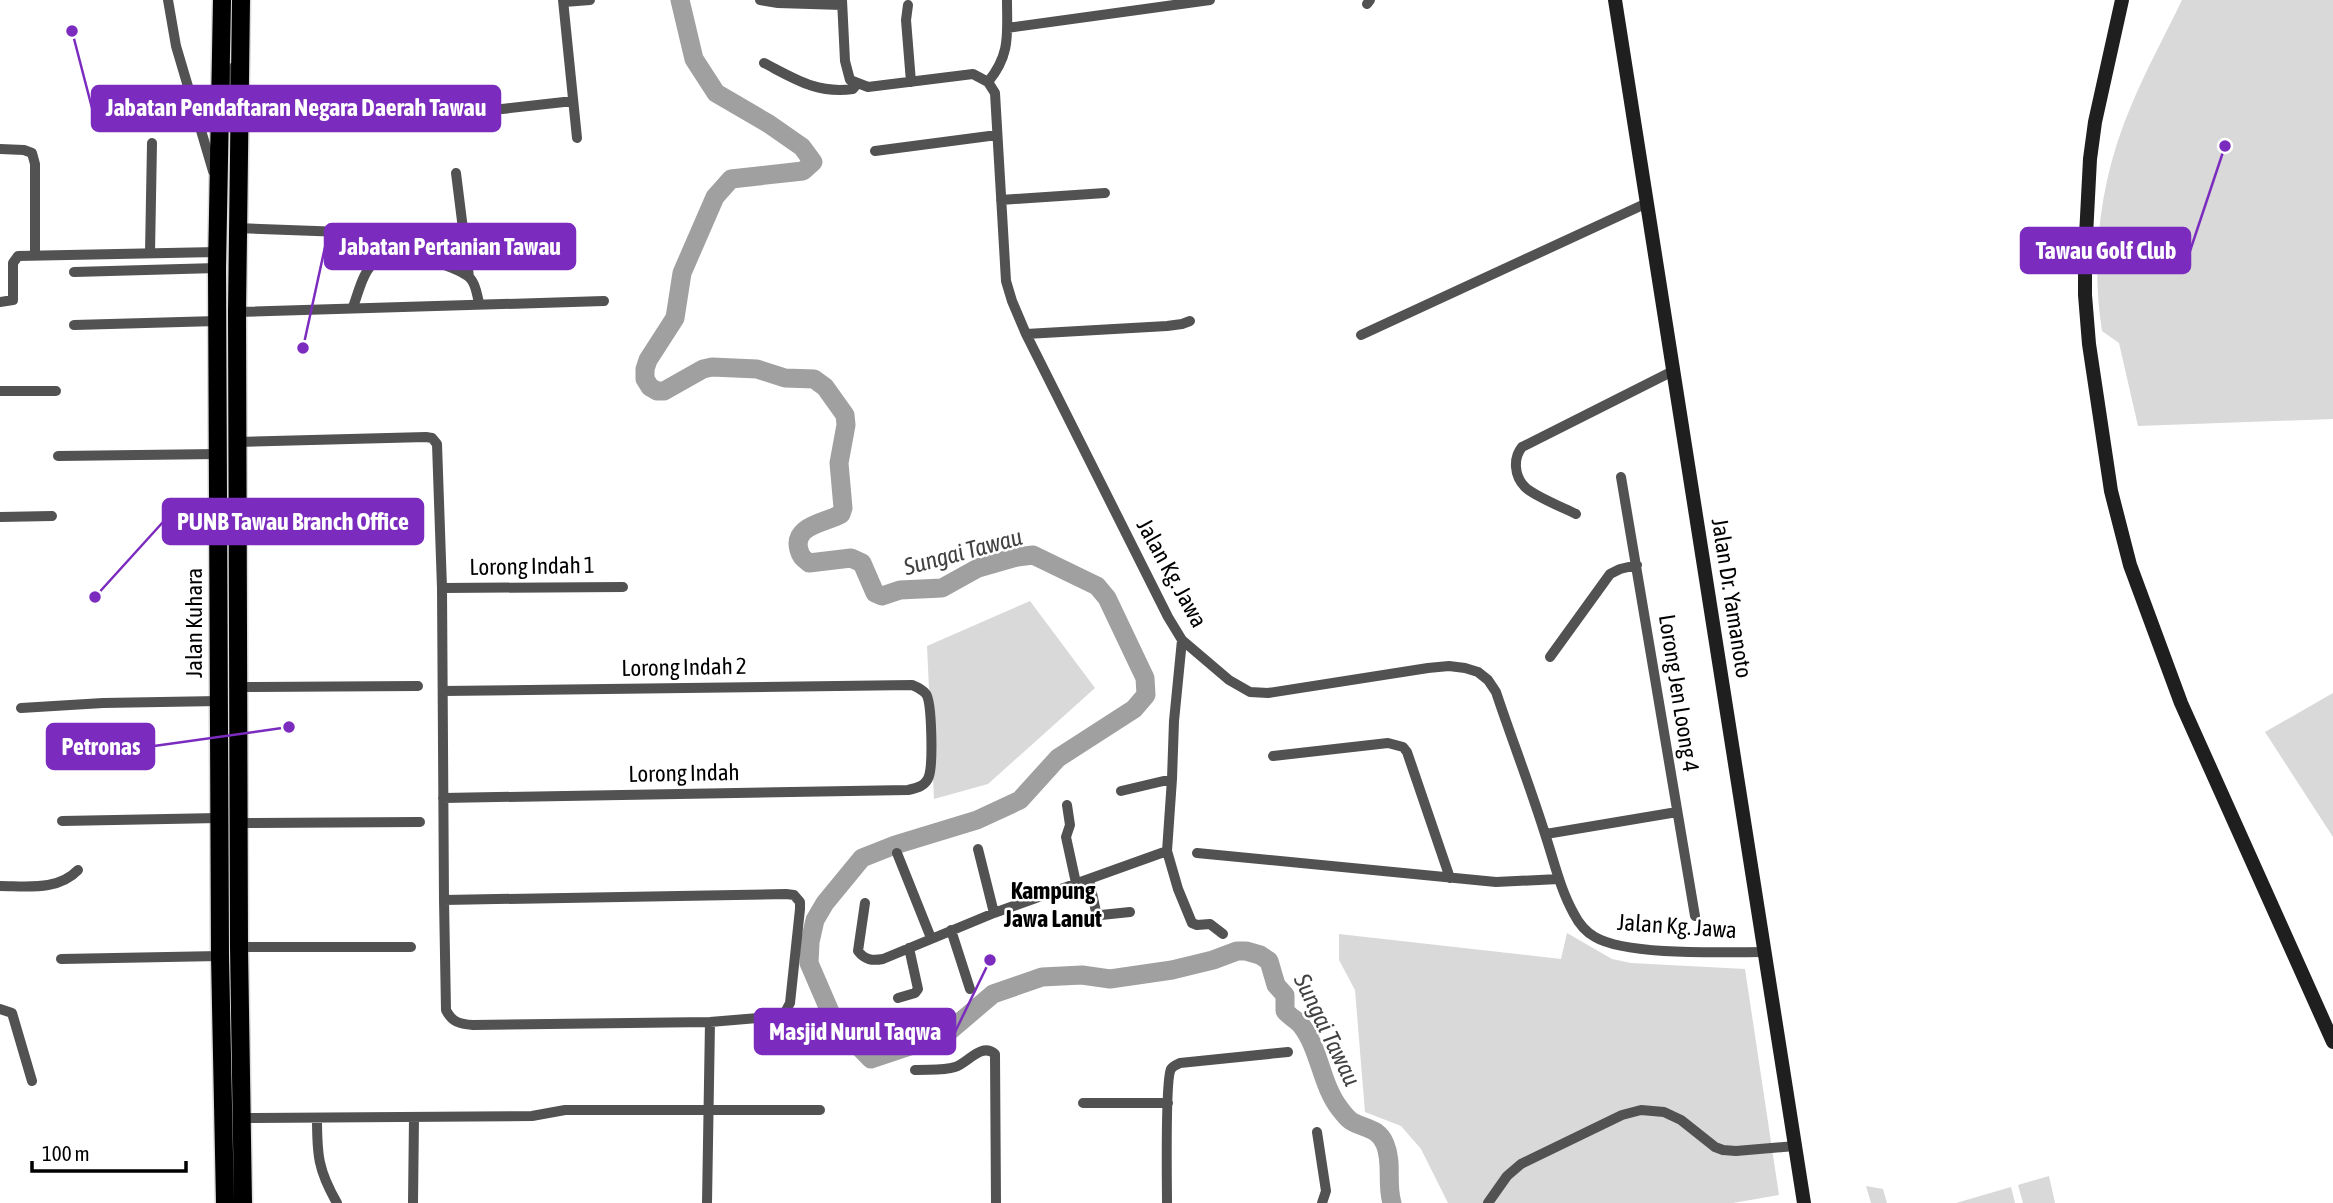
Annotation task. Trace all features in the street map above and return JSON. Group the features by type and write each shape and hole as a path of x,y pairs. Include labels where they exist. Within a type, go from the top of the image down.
{"main road":[{"name":"Jalan Kuhara","path":"222,0 217,321 220,956 225,1203"},
{"name":"Jalan Kuhara","path":"241,0 237,229 237,687 243,1203"},
{"path":"242,1170 251,1203"}],"street":[{"path":"168,0 176,46 218,187"},
{"path":"577,138 563,1 590,0"},
{"path":"760,0 778,3 842,2 846,73 850,80 868,87 973,74 988,82 1002,62 1006,49 1007,0"},
{"path":"1007,28 1210,0"},
{"name":"Jalan Dr. Yamanoto","path":"1615,0 1804,1203"},
{"path":"2122,0 2095,122 2090,159 2085,255 2089,344 2110,491 2130,565 2181,703 2328,1019 2333,1042"},
{"path":"908,5 906,20 911,82"},
{"path":"191,93 206,101 219,96 229,86 240,44"},
{"path":"764,64 814,88 838,91 853,89 857,84"},
{"name":"Jalan Kg. Jawa","path":"988,82 995,93 1006,281 1012,300 1026,334 1182,640 1229,680 1250,692 1268,693 1429,668 1465,667 1478,672 1496,692 1569,906 1585,930 1619,946 1663,950 1765,952"},
{"path":"502,109 573,101"},
{"path":"875,151 997,135"},
{"path":"150,253 152,143"},
{"path":"0,149 32,153 35,164 35,256"},
{"path":"456,173 469,277 479,303"},
{"path":"1001,200 1105,193"},
{"path":"1361,335 1647,203"},
{"path":"237,229 343,232"},
{"path":"0,302 13,300 15,259 35,256 150,253 217,260"},
{"path":"352,307 368,268 380,257 401,255 427,259 469,277"},
{"path":"74,272 217,260"},
{"path":"237,312 604,301"},
{"path":"74,325 217,321"},
{"path":"1026,334 1167,326 1190,321"},
{"path":"1576,514 1525,487 1515,466 1516,454 1522,447 1673,371"},
{"path":"0,391 56,391"},
{"path":"238,442 432,438 439,451 442,588 443,798 444,900 446,1010 451,1020 461,1025 710,1022 778,1018 788,1010 800,909 800,902 794,895 444,900"},
{"path":"58,456 218,454"},
{"name":"Lorong Jen Loong 4","path":"1621,477 1695,916"},
{"path":"0,517 52,516"},
{"path":"1550,657 1610,574 1637,565"},
{"name":"Lorong Indah 1","path":"442,588 623,587"},
{"path":"1182,640 1174,721 1167,851 1192,923 1210,925 1223,933"},
{"name":"Lorong Indah 2","path":"443,691 912,685 924,691 929,702 931,766 929,777 924,783"},
{"path":"237,687 418,686"},
{"path":"21,708 219,701"},
{"path":"1273,757 1388,743 1403,747 1450,878"},
{"path":"1121,791 1172,779"},
{"name":"Lorong Indah","path":"443,798 908,790 918,788 924,783"},
{"path":"1066,805 1070,825 1066,837 1076,883"},
{"path":"1546,834 1677,812"},
{"path":"62,821 219,818"},
{"path":"239,823 420,822"},
{"path":"978,849 994,914"},
{"path":"865,903 858,951 872,961 1167,851"},
{"path":"897,853 932,938"},
{"path":"1197,853 1496,882 1559,879"},
{"path":"0,886 44,886 61,882 78,870"},
{"path":"1089,879 1096,912 1101,915 1130,912"},
{"path":"951,930 970,989"},
{"path":"239,947 411,947"},
{"path":"898,998 915,993 918,989 909,948"},
{"path":"61,959 220,956"},
{"path":"0,1009 12,1013 32,1081"},
{"path":"707,1203 710,1022"},
{"path":"915,1070 955,1067 985,1050 995,1054 996,1203"},
{"path":"1167,1203 1168,1103 1172,1067 1180,1063 1288,1052"},
{"path":"1083,1103 1168,1103"},
{"path":"241,1118 532,1116 565,1110 820,1110"},
{"path":"1488,1203 1507,1176 1528,1160 1622,1115 1641,1110 1664,1112 1681,1119 1715,1147 1723,1150 1736,1152 1795,1146"},
{"path":"413,1203 414,1117"},
{"path":"317,1118 320,1167 337,1203"},
{"path":"1317,1132 1325,1191 1322,1203"}],"shaded area":[{"path":"2182,0 2333,0 2333,419 2138,426 2119,343 2102,331 2097,274 2105,188 2121,133 2137,93"},
{"path":"1030,601 1095,688 988,784 934,799 927,646"},
{"path":"2333,693 2333,837 2265,732"},
{"path":"1567,933 1612,959 1631,963 1745,969 1779,1195 1733,1203 1448,1203 1421,1149 1401,1126 1365,1112 1355,990 1339,960 1339,934 1561,959"},
{"path":"2049,1176 2055,1203 2023,1203 2018,1185"},
{"path":"1866,1186 1883,1189 1887,1203 1871,1203"},
{"path":"2011,1187 2015,1203 1956,1203"}],"waterway":[{"name":"Sungai Tawau","path":"680,0 694,59 716,93 802,147 813,162 803,171 731,179 715,197 682,273 675,318 648,360 645,379 650,387 664,391 703,369 712,367 757,369 785,378 814,379 825,387 845,415 846,425 839,463 843,508 841,514 812,526 800,535 799,550 804,559 809,563 851,558 862,563 875,593 882,596 900,590 942,588 978,568 1033,555 1097,586 1107,598 1145,678 1146,695 1134,709 1058,758 1020,800 977,820 862,858 825,903 815,920 810,942 809,963 834,1021 871,1059 946,1034 993,994 1042,977 1082,975 1110,979 1172,970 1237,951 1260,955 1269,961 1276,985 1285,995 1285,1011 1299,1023 1307,1035 1329,1089 1342,1112 1351,1121 1375,1131 1382,1138 1389,1159 1392,1203"}],"place":[{"name":"Jabatan Pendaftaran Negara Daerah Tawau","path":"72,31"},
{"name":"Tawau Golf Club","path":"2225,146"},
{"name":"Jabatan Pertanian Tawau","path":"303,348"},
{"name":"PUNB Tawau Branch Office","path":"95,597"},
{"name":"Petronas","path":"289,727"},
{"name":"Masjid Nurul Taqwa","path":"990,960"}],"district":[{"name":"Kampung Jawa Lanut","path":"1053,905"}]}
